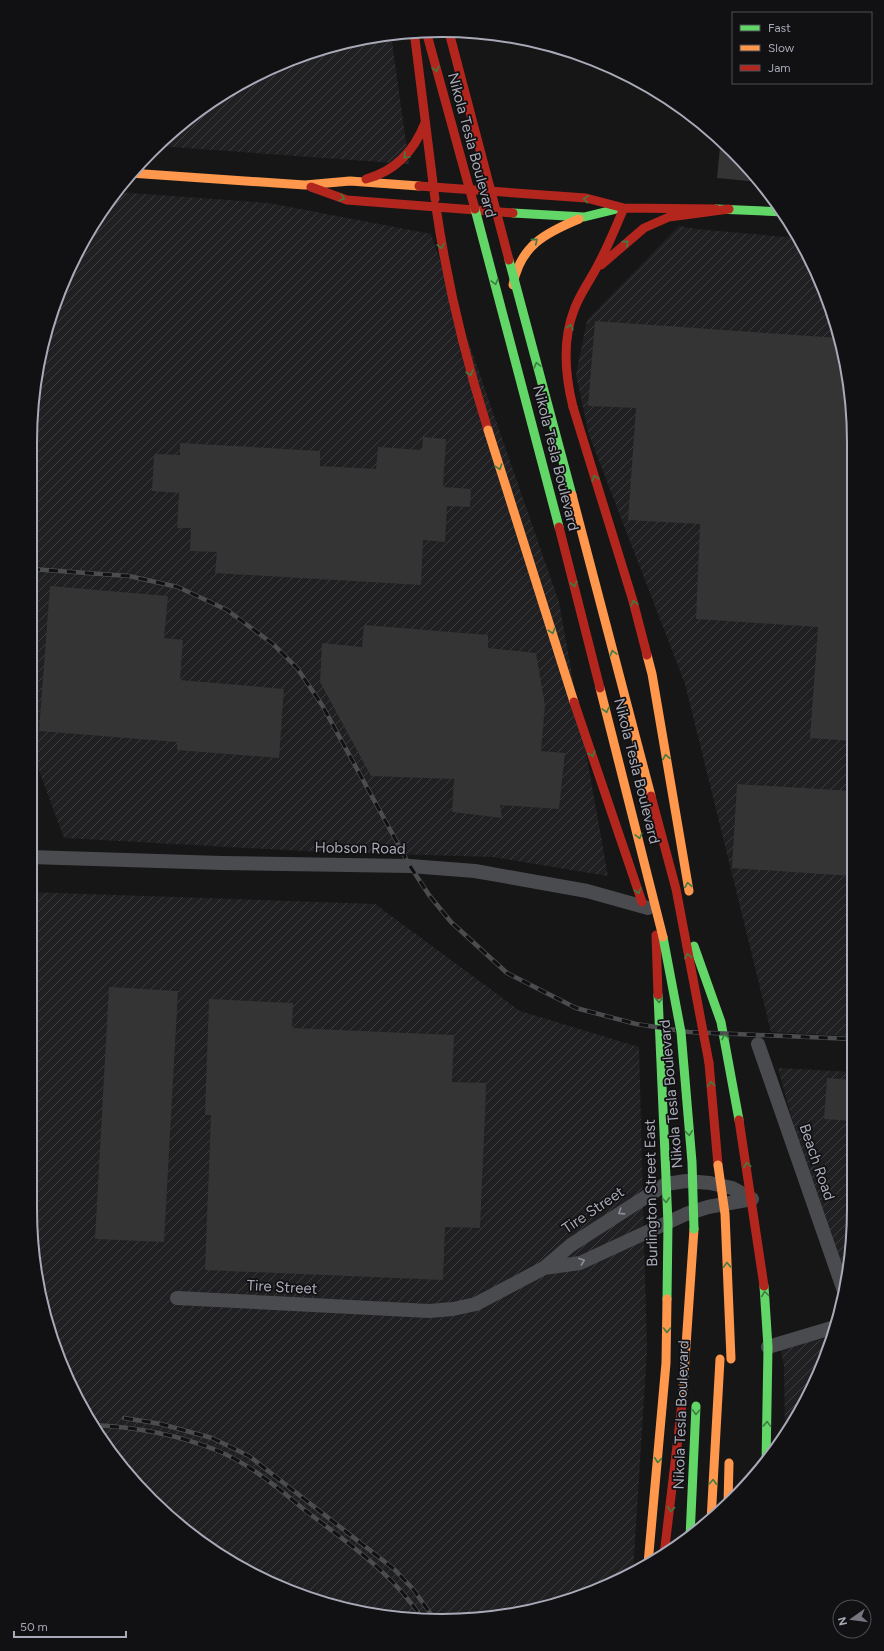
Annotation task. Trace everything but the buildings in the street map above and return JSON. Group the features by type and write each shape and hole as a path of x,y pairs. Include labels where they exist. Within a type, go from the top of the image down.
{"main road":[{"path":"440,37 522,344"},
{"name":"Nikola Tesla Boulevard","path":"449,37 676,889 709,1063 718,1165 719,1312"},
{"path":"415,38 440,239 466,360 572,698 650,917 665,978 684,1094"},
{"path":"416,38 431,90"},
{"name":"Nikola Tesla Boulevard","path":"428,38 519,372 655,900 678,1019 684,1094 692,1162 697,1321"},
{"path":"139,174 305,185 373,178 390,170 414,148 425,122"},
{"path":"455,176 462,203"},
{"path":"350,181 434,186 462,203 488,212 584,217"},
{"path":"305,185 347,200 436,207 462,203 482,190 586,198 624,208"},
{"path":"624,208 597,268 575,309 566,342 565,366 568,388 633,601 652,674 691,904"},
{"path":"515,315 512,294 514,274 525,251 536,240 554,229 584,217 624,208 729,209 775,212"},
{"path":"597,268 644,228 669,217 729,209"},
{"path":"471,233 514,378 539,433"},
{"path":"530,381 539,433 595,629"},
{"path":"632,763 649,825 684,918 724,1033 752,1199 766,1298 768,1347 766,1452"},
{"name":"Burlington Street East","path":"649,1557 666,1363 668,1222 650,917 651,851"},
{"path":"694,936 709,1063"},
{"path":"718,1165 725,1214 731,1363"},
{"path":"665,1547 677,1462 687,1359 694,1229"},
{"path":"712,1511 720,1355"},
{"name":"Nikola Tesla Boulevard","path":"690,1529 697,1398"},
{"path":"728,1495 729,1455"}],"street":[{"name":"Hobson Road","path":"37,857 82,860 410,866 475,871 587,890 650,917 684,918"},
{"name":"Beach Road","path":"758,1044 840,1281"},
{"name":"Tire Street","path":"177,1298 429,1311 453,1310 476,1304 544,1268 571,1245 666,1184 686,1181 710,1183 732,1188 752,1199"},
{"name":"Tire Street","path":"544,1268 580,1263 668,1222 708,1207 752,1199"},
{"path":"768,1347 829,1329"}],"shaded area":[{"path":"392,40 409,164 166,147 195,121 217,105 263,79 312,58 363,45"},
{"path":"123,193 269,203 431,234 559,602 608,876 493,857 323,852 64,838 37,765 38,416 40,389 45,363 58,312 91,239"},
{"path":"679,226 696,229 791,238 805,263 826,312 844,389 847,442 847,1036 771,1032 685,684 589,435 576,375 587,320"},
{"path":"37,892 375,904 520,1011 639,1047 647,1351 633,1566 572,1593 495,1611 442,1614 389,1611 337,1600 312,1593 287,1583 239,1560 195,1530 156,1495 138,1476 105,1434 91,1412 68,1364 58,1339 51,1314 40,1262 37,1209"},
{"path":"778,1068 847,1072 846,1235 844,1262 839,1290"},
{"path":"778,1336 795,1342 820,1340 827,1337 805,1388 785,1425 784,1366"}],"railway":[{"path":"37,569 129,576 178,587 227,610 273,644 297,668 322,705 410,866 429,895 451,922 507,973 576,1008 636,1024 689,1032 847,1039"},
{"path":"124,1418 161,1424 212,1438 249,1456 394,1569 413,1589 430,1614"},
{"path":"100,1426 155,1432 201,1444 216,1450 252,1469 338,1535 385,1574 399,1588 418,1613"}],"traffic: fast":[{"path":"513,213 584,217 621,208"},
{"path":"475,209 559,527"},
{"path":"716,209 775,212"},
{"path":"509,260 572,495"},
{"path":"663,937 681,1032 692,1162 694,1229"},
{"path":"694,946 721,1022 739,1120"},
{"path":"658,995 668,1223 667,1299"},
{"path":"764,1286 768,1347 766,1452"},
{"path":"690,1529 696,1406"}],"traffic: slow":[{"path":"139,174 305,185 350,181 419,186"},
{"path":"513,285 521,260 528,251 545,236 579,219"},
{"path":"488,430 574,702"},
{"path":"572,495 651,796"},
{"path":"647,655 652,674 689,891"},
{"path":"600,688 663,937"},
{"path":"718,1165 725,1214 731,1359"},
{"path":"682,1404 694,1229"},
{"path":"649,1557 666,1363 667,1299"},
{"path":"712,1511 720,1359"},
{"path":"728,1495 729,1463"}],"traffic: jam":[{"path":"450,37 509,260"},
{"path":"415,38 435,199"},
{"path":"428,38 475,209"},
{"path":"366,179 386,171 403,158 421,133 425,123"},
{"path":"419,186 586,198 624,208 716,209"},
{"path":"311,187 347,200 513,213"},
{"path":"436,207 451,292 472,375 488,430"},
{"path":"573,407 568,383 566,358 566,346 570,322 577,304 603,255 624,208"},
{"path":"601,265 644,228 669,217 729,209"},
{"path":"573,407 633,601 647,655"},
{"path":"559,527 600,688"},
{"path":"574,702 642,902"},
{"path":"651,796 676,889 709,1063"},
{"path":"656,935 658,995"},
{"path":"709,1063 718,1165"},
{"path":"739,1120 764,1286"},
{"path":"665,1547 682,1404"}]}
